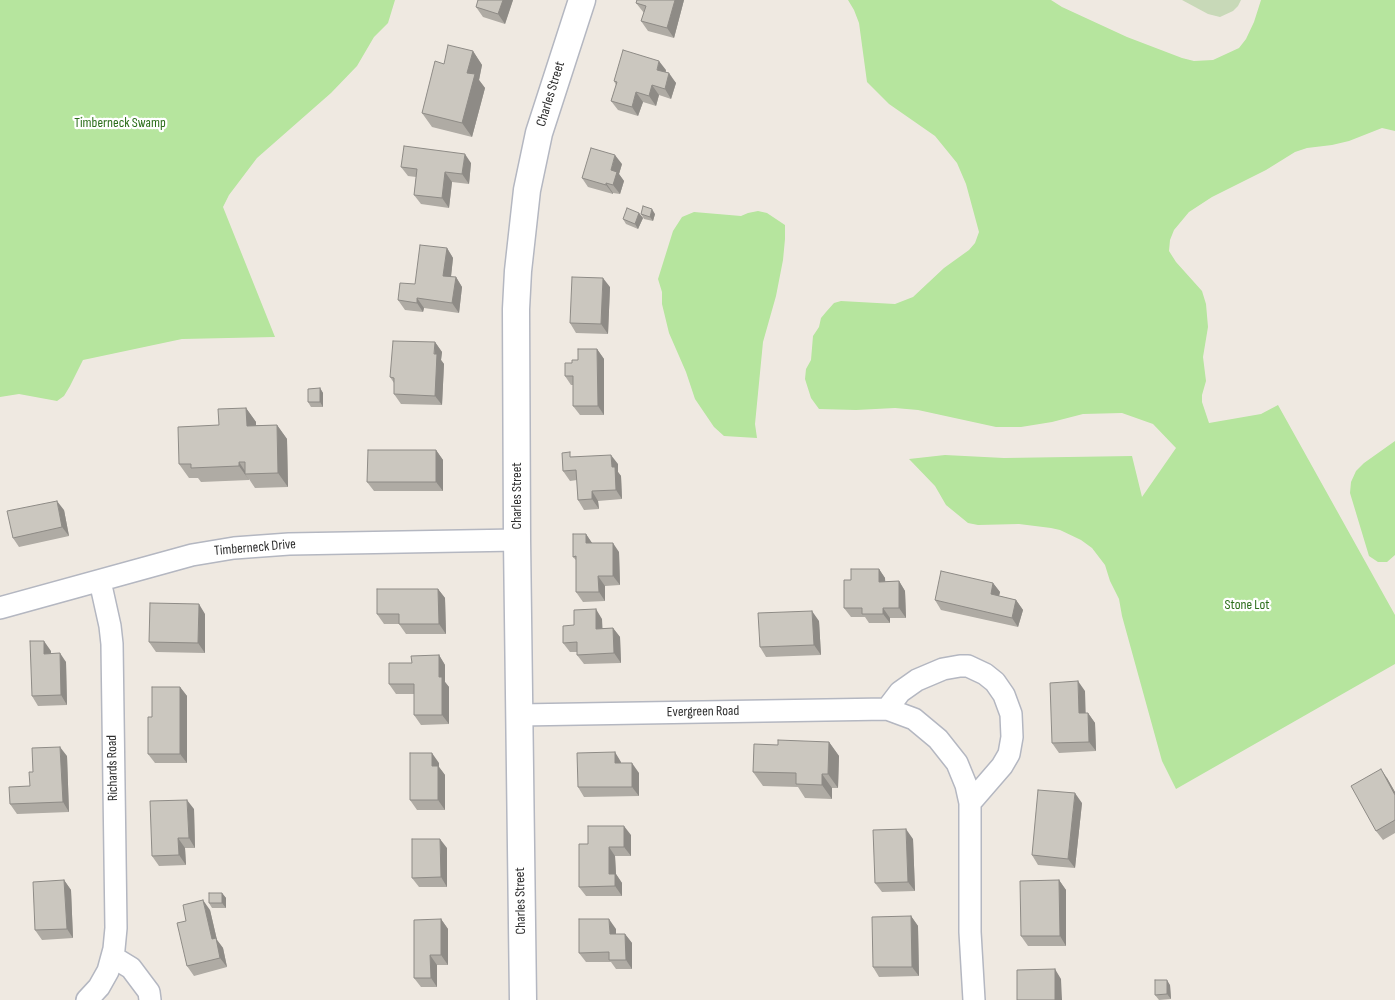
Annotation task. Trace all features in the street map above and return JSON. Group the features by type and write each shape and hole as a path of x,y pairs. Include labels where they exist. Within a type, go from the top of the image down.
{"street":[{"name":"Charles Street","path":"523,1000 516,309 521,236 527,190 539,133 582,0"},
{"name":"Timberneck Drive","path":"0,608 192,555 234,548 289,544 517,540"},
{"name":"Richards Road","path":"87,1000 104,980 113,957 116,928 112,644 100,581"},
{"path":"886,709 900,692 917,680 953,666 968,666 985,674 995,682 1004,695 1011,714 1011,746 1002,766 970,803"},
{"name":"Evergreen Road","path":"519,715 886,709 914,719 938,739 962,774 970,803 970,932 974,1000"},
{"path":"113,957 131,968 149,992 150,1000"}],"green space":[{"name":"Timberneck Swamp","path":"0,0 395,0 388,23 374,37 357,66 331,93 257,158 229,195 223,207 275,337 182,339 83,360 64,396 57,401 19,394 0,397"},
{"name":"Stone Lot","path":"848,0 1051,0 1127,37 1194,61 1213,60 1239,48 1246,39 1254,22 1261,0 1395,0 1395,131 1382,128 1349,141 1307,148 1295,152 1266,170 1212,197 1189,212 1174,230 1170,240 1169,251 1176,262 1202,291 1206,304 1208,327 1203,357 1206,381 1202,402 1209,423 1261,414 1278,405 1395,615 1395,664 1176,789 1162,761 1119,599 1105,565 1092,548 1081,540 1051,528 1019,524 978,525 968,523 946,505 935,486 909,459 945,455 1004,458 1132,456 1142,497 1176,448 1153,424 1122,413 1083,414 1021,427 996,427 918,410 895,408 819,409 811,398 805,379 806,369 811,360 813,336 819,327 821,318 834,303 841,301 895,304 913,297 944,268 969,250 975,243 979,232 966,184 957,163 935,136 889,104 867,82 859,23"},
{"path":"1182,0 1241,0 1233,11 1220,17 1208,14"},
{"path":"758,211 767,213 785,225 785,239 776,296 763,342 755,424 757,438 724,436 714,427 695,399 686,372 669,333 658,279 673,231 682,217 694,212 741,216"},
{"path":"1395,441 1395,555 1387,562 1378,562 1369,556 1350,493 1351,482 1356,471 1364,463"}],"building":[{"path":"478,0 503,0 498,14 476,7"},
{"path":"637,0 675,0 667,28 641,21 646,6 636,3"},
{"path":"448,45 473,51 467,73 475,74 462,123 422,113 435,61 444,64"},
{"path":"623,50 659,61 657,70 669,73 665,89 652,85 649,96 636,92 632,107 611,101 617,82 614,81"},
{"path":"404,146 465,154 462,174 445,172 442,198 414,195 417,169 401,167"},
{"path":"591,148 615,155 611,170 617,172 613,185 606,183 606,185 582,178"},
{"path":"643,206 652,209 650,217 641,214"},
{"path":"627,208 639,213 635,224 623,219"},
{"path":"420,245 447,248 443,276 456,277 452,303 417,298 417,303 398,300 400,283 415,284"},
{"path":"572,277 603,278 601,324 570,323"},
{"path":"393,341 435,342 434,354 437,354 435,396 394,394 394,378 390,377"},
{"path":"578,349 597,349 598,406 573,406 573,376 565,376 565,363 572,363 572,360 578,360"},
{"path":"320,388 320,402 308,402 308,389"},
{"path":"246,408 247,426 277,425 278,473 245,474 245,462 239,462 239,466 191,468 191,464 179,464 178,427 219,425 218,409"},
{"path":"368,450 436,450 436,482 367,482"},
{"path":"570,452 570,457 611,455 612,467 615,467 616,490 592,491 592,499 578,500 576,470 563,471 562,453"},
{"path":"57,501 62,527 13,538 7,511"},
{"path":"573,534 586,534 586,543 613,543 613,576 598,576 599,592 576,592 576,556 573,557"},
{"path":"851,569 879,569 879,582 899,581 899,608 883,608 883,614 862,614 862,608 844,608 844,580 851,580"},
{"path":"941,571 993,583 991,594 1016,600 1012,618 935,600"},
{"path":"377,589 438,589 439,624 399,624 399,614 377,614"},
{"path":"150,603 199,604 198,643 149,642"},
{"path":"596,609 596,629 613,628 614,653 577,655 577,642 563,643 563,626 574,625 574,610"},
{"path":"812,611 814,645 760,647 758,613"},
{"path":"30,641 44,641 44,654 60,653 61,695 32,696"},
{"path":"439,655 439,677 442,677 442,715 414,715 414,684 389,684 389,663 412,663 411,656"},
{"path":"1078,681 1079,713 1088,713 1089,742 1052,743 1050,683"},
{"path":"152,687 180,687 180,754 148,754 148,717 152,717"},
{"path":"778,740 829,742 828,774 822,774 822,785 796,784 796,773 753,772 754,744 778,745"},
{"path":"60,747 63,802 10,804 9,787 30,786 29,772 33,772 32,748"},
{"path":"615,752 615,763 632,763 632,787 578,787 577,753"},
{"path":"410,753 432,753 432,766 438,766 438,800 410,800"},
{"path":"1381,769 1395,795 1395,820 1376,831 1351,786"},
{"path":"1038,790 1075,793 1068,859 1032,855"},
{"path":"187,800 189,838 178,838 179,855 152,856 150,801"},
{"path":"588,826 624,826 624,847 609,847 609,874 615,874 615,886 579,887 579,844 588,844"},
{"path":"906,829 908,882 875,883 873,830"},
{"path":"412,839 440,839 441,877 412,878"},
{"path":"64,880 67,929 35,930 33,882"},
{"path":"1059,880 1060,936 1021,936 1020,881"},
{"path":"209,893 222,893 222,903 209,903"},
{"path":"203,900 212,939 216,938 220,958 187,966 177,923 186,921 183,905"},
{"path":"911,916 912,967 873,967 872,917"},
{"path":"441,919 441,955 430,955 431,978 414,978 414,920"},
{"path":"579,919 609,919 610,934 625,934 626,960 609,960 609,952 579,953"},
{"path":"1055,969 1055,1000 1017,1000 1017,970"},
{"path":"1155,980 1167,980 1167,994 1155,995"}]}
